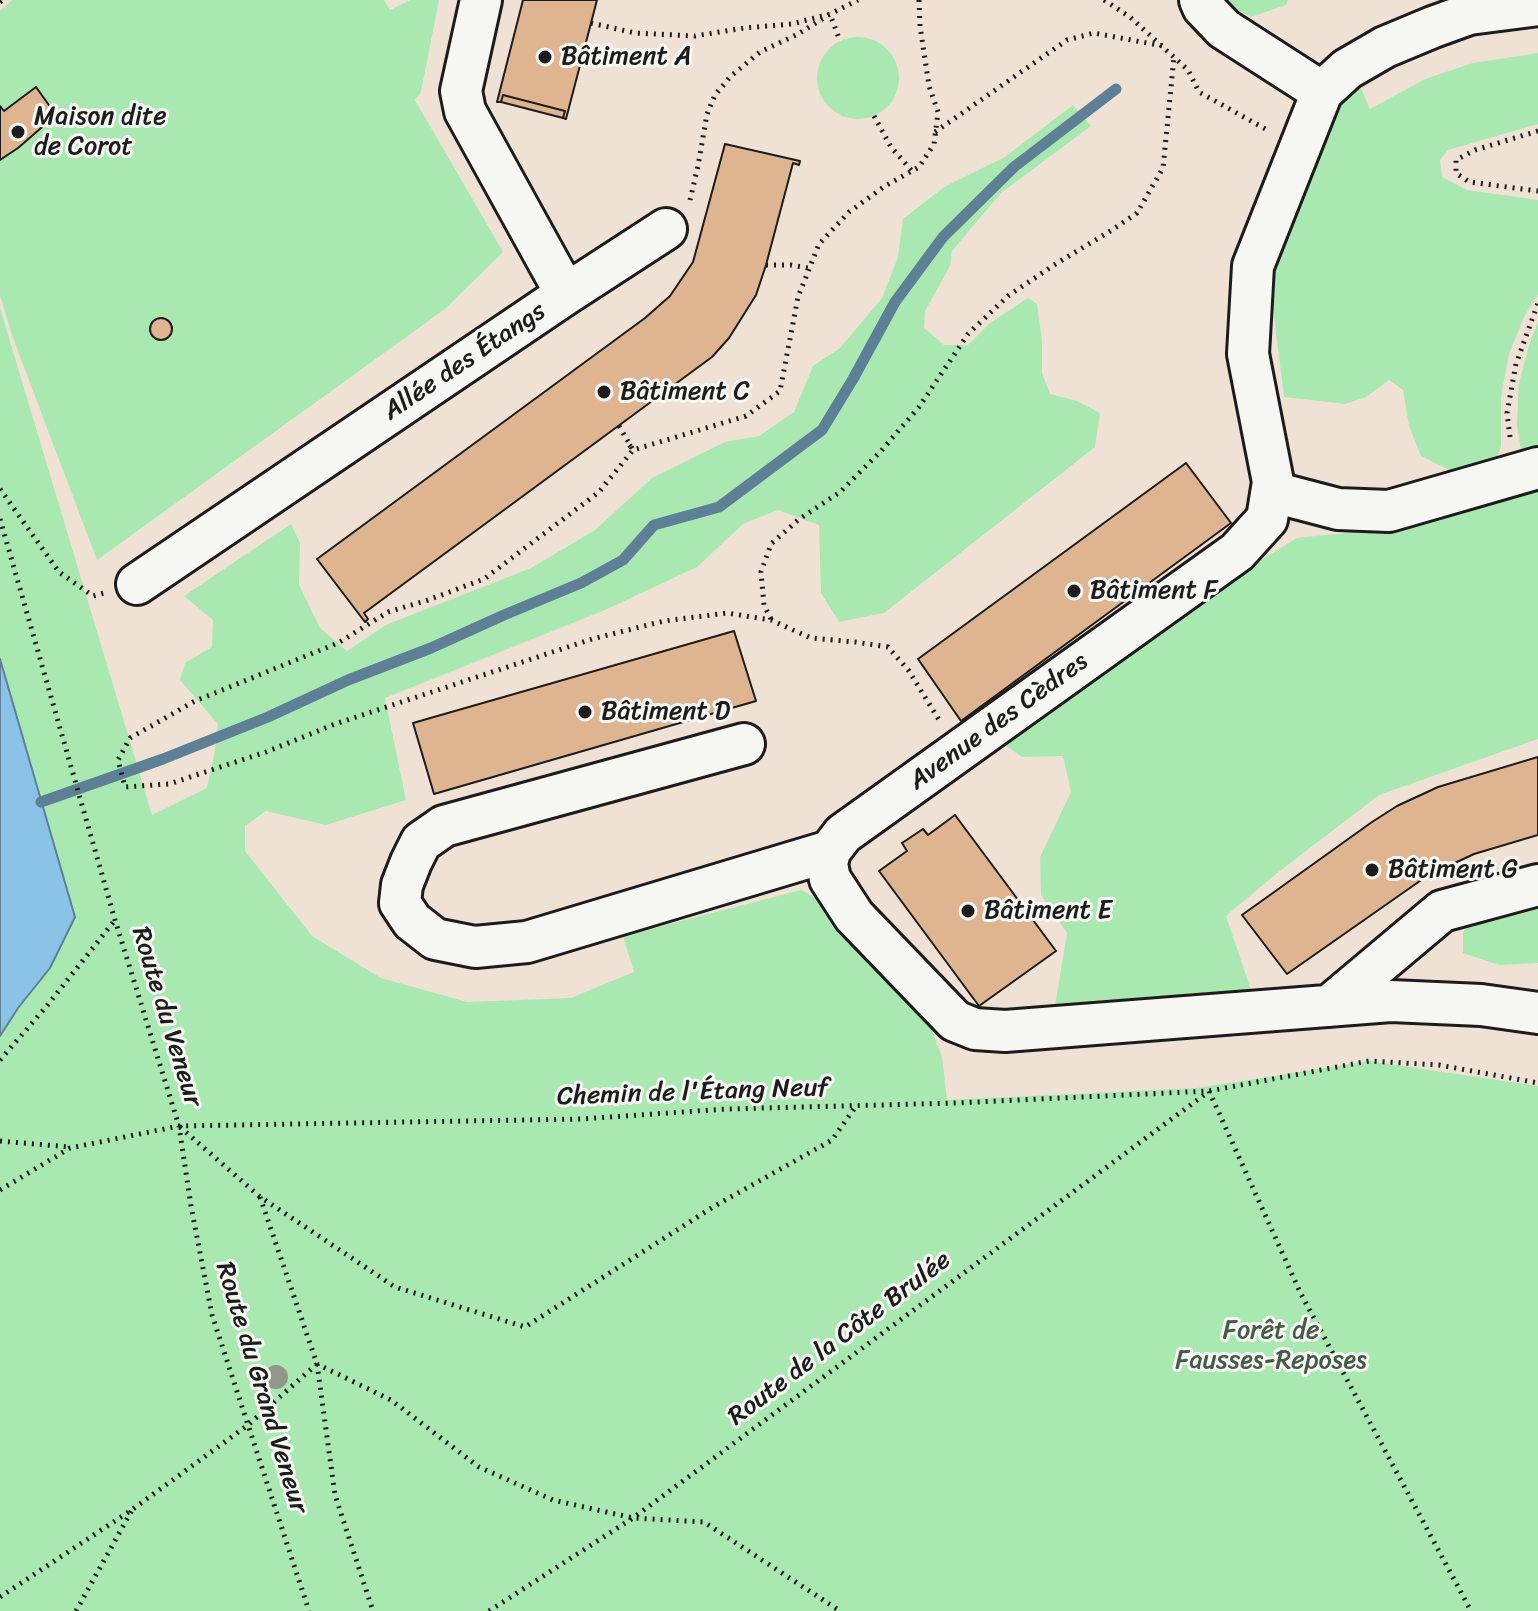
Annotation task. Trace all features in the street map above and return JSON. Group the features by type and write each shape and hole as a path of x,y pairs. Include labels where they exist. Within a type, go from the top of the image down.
{"lane":[{"name":"Allée des Étangs","path":"137,584 566,294 465,111 461,91 481,0"},
{"path":"1200,0 1224,29 1322,92"},
{"name":"Avenue des Cèdres","path":"830,851 843,834 1237,552 1267,519 1273,482 1248,354 1253,266 1322,92 1347,69 1385,47 1421,32 1469,14 1538,5"},
{"path":"566,294 666,229"},
{"path":"1273,492 1338,509 1389,511 1527,471"},
{"path":"744,744 444,826 421,842 402,885 400,903 412,921 435,939 475,947 527,942 830,851 827,864 830,879 854,916 955,1021 975,1029 1005,1031 1391,1001 1481,1005 1538,1013"},
{"path":"1329,1006 1442,911 1538,885"}],"path":[{"path":"666,229 683,216 689,204 707,114 715,95 731,76 760,52 858,0"},
{"path":"913,1 920,0 920,26 929,86 938,112 934,144 919,167 885,186 849,212 819,244 798,297 780,391 746,416 633,450 599,492 484,579 388,612 338,643 195,701 130,738 118,760 125,787 169,784 266,752 335,724 592,639 664,621 727,613 771,620 811,638 888,647 909,671 960,750"},
{"path":"1104,0 1130,17 1188,70 1199,92 1300,148"},
{"path":"591,23 635,33 695,36 792,24 830,14"},
{"path":"830,14 840,41"},
{"path":"935,132 1067,40 1094,33 1163,46"},
{"path":"771,620 764,605 761,572 771,544 798,520 840,492 881,451 919,407 968,334 1008,296 1137,213 1163,168 1174,57"},
{"path":"874,116 891,147 912,171"},
{"path":"1538,131 1475,150 1456,160 1456,173 1469,182 1538,191"},
{"path":"766,265 808,268"},
{"path":"1527,471 1507,413 1516,364 1538,303"},
{"path":"619,426 633,450"},
{"path":"628,443 633,450"},
{"path":"0,489 59,572 93,596"},
{"name":"Route du Veneur","path":"0,519 115,920 179,1126"},
{"path":"0,1060 115,920"},
{"name":"Chemin de l'Étang Neuf","path":"70,1148 179,1126 581,1119 727,1109 1209,1091 1369,1061 1439,1065 1538,1083"},
{"path":"1209,1091 1300,1292 1471,1611"},
{"name":"Route de la Côte Brulée","path":"489,1611 633,1518 1209,1091"},
{"path":"179,1126 259,1196 395,1287 525,1327 713,1207 832,1140 856,1106"},
{"name":"Route du Grand Veneur","path":"179,1126 212,1315 309,1611"},
{"path":"0,1141 70,1148"},
{"path":"0,1190 70,1148"},
{"path":"259,1196 317,1364 335,1495 373,1611"},
{"path":"317,1364 391,1400 479,1467 553,1500 633,1518 704,1522 840,1611"},
{"path":"0,1597 133,1509 248,1425 317,1364"},
{"path":"76,1611 133,1509"}],"green space":[{"path":"12,0 384,0 390,10 410,0 439,0 421,92 415,100 503,252 445,309 97,560 0,296 0,11"},
{"path":"1219,0 1288,0 1286,5 1251,17"},
{"path":"858,37 874,40 887,49 896,62 899,78 896,94 887,107 874,116 858,119 842,116 829,107 820,94 817,78 820,62 829,49 842,40"},
{"path":"1538,53 1538,124 1448,150 1440,160 1442,177 1467,190 1538,200 1538,294 1524,317 1509,354 1501,397 1501,446 1497,458 1453,472 1421,456 1409,426 1403,390 1389,380 1366,397 1345,404 1284,397 1270,284 1280,235 1338,99 1358,81 1370,109 1425,79 1473,63"},
{"name":"Forêt de Fausses-Reposes","path":"1073,105 1091,126 1001,193 952,251 950,266 925,311 924,328 944,345 968,345 990,323 1028,298 1037,304 1042,373 1050,394 1077,401 1100,413 1095,447 884,613 839,622 821,593 819,525 778,510 743,524 697,567 605,610 385,698 406,800 326,825 266,811 245,826 245,851 312,936 381,978 467,1002 571,998 634,972 623,936 801,890 830,905 920,998 942,1057 947,1100 1197,1088 1369,1061 1538,1086 1538,1611 0,1611 0,308 152,815 207,788 214,756 218,724 180,680 185,663 212,647 213,620 184,596 291,524 300,543 299,585 320,628 347,651 386,625 531,568 595,530 652,478 725,442 759,436 794,412 813,366 840,348 882,298 898,257 903,219 944,187 1005,157"},
{"path":"1538,323 1538,451 1522,456 1517,426 1519,382"},
{"path":"1538,491 1538,739 1379,795 1226,916 1252,993 1054,1012 1067,933 1041,895 1040,857 1071,792 1063,756 1022,757 996,739 1184,607 1297,538 1390,528"},
{"path":"1538,898 1538,963 1499,965 1463,953 1463,933 1474,915"}],"water":[{"path":"0,659 75,917 50,968 0,1036"}],"building":[{"name":"Bâtiment A","path":"523,0 597,0 566,119 563,118 565,111 503,95 501,102 497,102"},
{"name":"Maison dite de Corot","path":"36,87 56,115 0,160 0,106 4,111"},
{"path":"503,95 565,111 563,118 501,102"},
{"name":"Bâtiment C","path":"725,144 800,161 799,165 793,163 756,295 729,338 712,357 364,613 368,619 365,622 317,559 645,318 670,296 693,262"},
{"path":"161,318 169,321 172,329 169,337 161,340 153,337 150,329 153,321"},
{"name":"Bâtiment F","path":"1186,463 1231,523 961,721 918,659"},
{"name":"Bâtiment D","path":"734,631 756,701 434,794 413,723"},
{"name":"Bâtiment G","path":"1538,757 1538,835 1474,854 1427,876 1287,974 1242,915 1397,806 1438,787"},
{"name":"Bâtiment E","path":"955,815 1056,951 979,1006 879,871 907,851 902,843 923,829 928,835"}],"waterway":[{"path":"41,802 163,759 268,717 348,680 581,583 623,560 654,525 719,507 822,430 895,302 943,237 1014,167 1116,89"}],"place":[{"name":"Bâtiment A","path":"545,57"},
{"name":"Maison dite de Corot","path":"18,132"},
{"name":"Bâtiment C","path":"604,392"},
{"name":"Bâtiment F","path":"1074,591"},
{"name":"Bâtiment D","path":"585,712"},
{"name":"Bâtiment G","path":"1372,870"},
{"name":"Bâtiment E","path":"968,911"}]}
